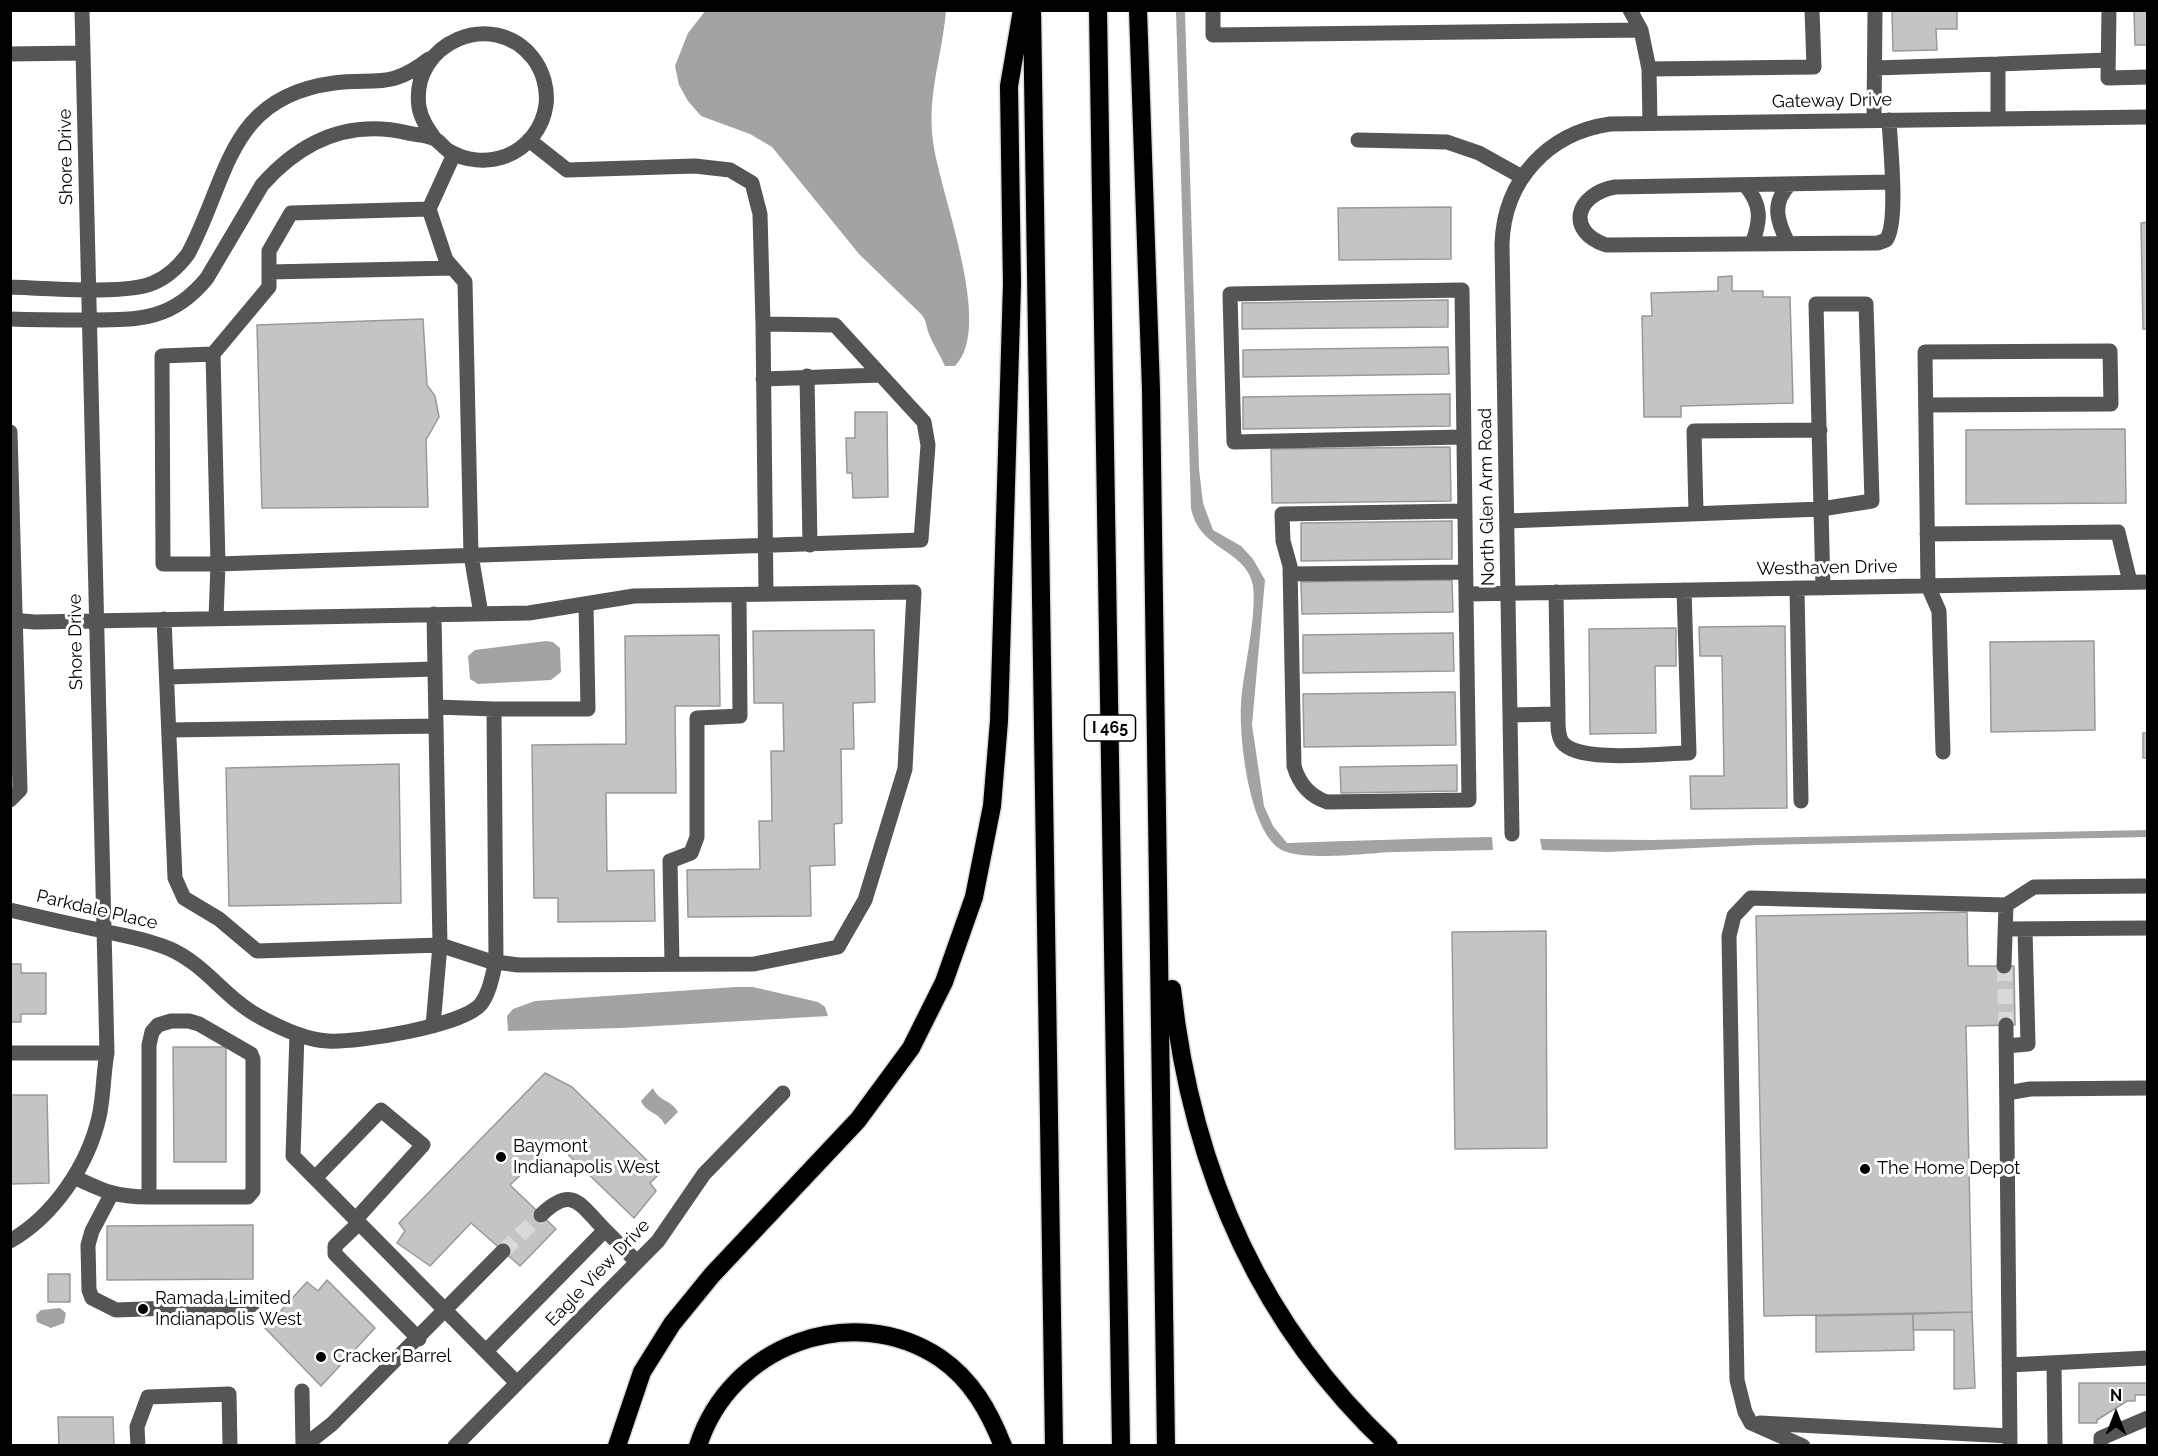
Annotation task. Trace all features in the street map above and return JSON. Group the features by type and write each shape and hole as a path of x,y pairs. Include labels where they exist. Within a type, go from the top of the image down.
{"highway":[{"path":"617,1446 642,1372 679,1315 794,1185 858,1119 911,1048 948,973 974,897 992,806 999,721 1012,284 1010,86 1022,10"},
{"path":"1032,10 1054,1446"},
{"name":"I 465","path":"1098,10 1121,1446"},
{"path":"1138,10 1151,390 1160,887 1166,1446"},
{"path":"1160,887 1177,1037 1190,1100 1208,1166 1235,1232 1262,1285 1294,1335 1335,1390 1389,1446"},
{"path":"698,1446 717,1406 736,1382 754,1366 787,1346 818,1336 849,1332 896,1338 939,1358 964,1378 984,1403 1004,1446"}],"street":[{"name":"Shore Drive","path":"10,1241 50,1208 74,1177 91,1142 99,1117 106,1053 82,10"},
{"path":"1213,10 1213,35 1641,30"},
{"path":"1630,10 1641,30 1649,69 1650,123"},
{"path":"1649,69 1814,67 1812,10"},
{"path":"1875,10 1875,68 1891,182 1893,226 1886,240 1878,243 1606,245 1593,240 1580,220 1581,208 1598,190 1615,187 1891,182"},
{"path":"2109,10 2108,78 2148,77"},
{"path":"10,288 137,288 154,283 177,268 192,247 231,150 249,125 270,107 288,96 319,86 383,82 412,71 454,39 484,33 507,38 525,49 540,69 546,90 544,116 529,140 512,153 492,160 475,160 454,154 435,139 423,121 418,98 424,70 433,56"},
{"path":"10,54 83,53"},
{"path":"1875,68 2108,60"},
{"path":"1998,64 1998,118"},
{"name":"Gateway Drive","path":"1525,172 1548,148 1577,132 1610,124 2148,117"},
{"path":"10,319 134,321 170,310 187,298 212,271 262,185 289,158 308,145 334,134 361,129 399,131 435,139"},
{"path":"529,140 567,170 696,166 730,170 752,183 760,214 766,594"},
{"path":"1358,140 1447,142 1525,172"},
{"path":"454,154 429,209 446,260 465,282 471,555 480,614"},
{"name":"North Glen Arm Road","path":"1512,834 1502,236 1506,211 1525,172"},
{"path":"1788,243 1777,221 1776,211 1782,192 1790,184"},
{"path":"1745,185 1759,205 1760,218 1752,244"},
{"path":"216,618 218,564 213,354 269,287 269,251 291,213 429,209"},
{"path":"269,272 452,268"},
{"path":"1463,438 1234,442 1230,294 1462,290 1463,438 1463,511 1469,800 1327,802 1309,792 1301,783 1294,766 1290,574 1288,552 1282,541 1282,514 1463,511"},
{"path":"1507,521 1821,509 1872,501 1866,304 1816,304 1820,430 1821,509 1823,588"},
{"path":"213,354 162,356 164,564 921,540 928,445 924,422 834,324 763,324"},
{"path":"1926,405 2111,404 2109,351 1925,352 1928,586 1939,611 1943,752"},
{"path":"763,380 807,376 880,375"},
{"path":"807,376 810,545"},
{"path":"1696,513 1694,431 1820,430"},
{"path":"10,432 12,620 20,790 10,800"},
{"path":"1927,534 2118,532 2130,582"},
{"path":"1290,574 1465,572"},
{"name":"Westhaven Drive","path":"1466,594 2148,582"},
{"path":"1797,588 1800,801"},
{"path":"1556,592 1558,714 1559,734 1563,743 1584,753 1689,753 1684,590"},
{"path":"12,620 35,622 95,620 529,613 634,596 914,592 905,769 865,900 838,947 754,964 518,965 495,962 440,945 257,951 219,920 184,898 175,878 164,619"},
{"path":"672,964 670,861 691,853 697,837 697,718 740,716 739,595"},
{"path":"436,707 588,709 586,604"},
{"path":"433,1026 440,945 434,614"},
{"path":"167,677 435,669"},
{"name":"Parkdale Place","path":"10,910 102,931 136,936 171,949 204,969 236,1001 259,1017 297,1034 326,1041 347,1041 433,1026 465,1017 480,1005 490,989 495,962 494,709"},
{"path":"1510,715 1558,714"},
{"path":"169,730 436,726"},
{"path":"1803,1446 1751,1423 1737,1380 1729,936 1734,916 1751,898 2006,905 2034,887 2148,885"},
{"path":"2004,966 2006,905"},
{"path":"2006,929 2148,928"},
{"path":"2006,1046 2028,1044 2025,929"},
{"path":"74,1177 111,1195 149,1197 248,1197 253,1191 253,1059 251,1054 199,1024 189,1021 158,1025 152,1032 149,1045 149,1197"},
{"path":"1751,1423 2010,1441 2006,1025"},
{"path":"297,1034 293,1156 517,1383"},
{"path":"10,1053 106,1053"},
{"path":"2007,1093 2030,1089 2148,1088"},
{"name":"Eagle View Drive","path":"455,1446 661,1237 704,1174 783,1093"},
{"path":"315,1178 381,1110 423,1145 335,1246 335,1254 419,1339"},
{"path":"111,1195 88,1245 89,1290 93,1298 116,1310 252,1305"},
{"path":"541,1215 556,1201 565,1198 574,1200 637,1262"},
{"path":"486,1351 606,1230"},
{"path":"303,1446 332,1424 447,1311 503,1251"},
{"path":"2009,1365 2148,1358"},
{"path":"2054,1364 2055,1446"},
{"path":"302,1391 303,1446"},
{"path":"138,1446 137,1427 148,1397 229,1394 230,1446"},
{"path":"2101,1446 2101,1438 2148,1418"}],"shaded area":[{"path":"706,10 946,11 933,91 932,124 937,164 967,291 969,322 966,347 955,366 945,366 922,315 859,254 772,147 750,134 701,116 688,101 679,85 675,66 688,33"},
{"path":"1176,11 1185,11 1199,469 1203,503 1213,530 1241,546 1253,559 1265,580 1252,725 1264,806 1273,826 1287,843 1492,837 1493,850 1335,856 1303,855 1280,849 1269,838 1261,823 1248,782 1241,719 1242,691 1253,613 1253,586 1242,564 1203,533 1191,508"},
{"path":"553,642 560,648 561,672 551,680 478,684 470,679 468,656 475,650"},
{"path":"2148,830 2147,837 1759,845 1607,852 1542,850 1540,839 1652,840"},
{"path":"753,987 818,1002 825,1007 828,1016 622,1028 508,1031 507,1016 513,1009 535,1001"},
{"path":"653,1088 658,1096 678,1112 665,1125 641,1101"},
{"path":"60,1308 66,1313 64,1323 51,1328 37,1322 36,1315 41,1310"}],"building":[{"path":"1892,10 1957,10 1957,29 1936,29 1937,50 1893,51"},
{"path":"2134,10 2148,10 2148,45 2135,45"},
{"path":"1451,207 1451,259 1339,260 1338,208"},
{"path":"2148,222 2148,329 2143,329 2141,223"},
{"path":"1732,276 1732,291 1763,291 1763,297 1790,297 1793,403 1681,406 1681,417 1644,417 1642,316 1652,316 1651,293 1718,291 1718,277"},
{"path":"1448,300 1448,327 1242,329 1242,303"},
{"path":"423,319 427,385 435,396 439,417 426,440 428,507 262,508 257,325"},
{"path":"1448,347 1449,374 1243,377 1243,350"},
{"path":"1450,394 1450,426 1243,429 1243,397"},
{"path":"855,412 887,412 888,497 853,498 852,473 847,473 846,438 855,438"},
{"path":"2125,429 2126,503 1966,504 1966,430"},
{"path":"1450,447 1451,501 1272,503 1271,449"},
{"path":"1452,521 1452,559 1301,561 1301,523"},
{"path":"1452,580 1453,612 1302,614 1301,582"},
{"path":"1785,626 1787,808 1691,809 1690,776 1724,776 1722,656 1700,656 1699,627"},
{"path":"1676,628 1676,666 1655,666 1656,733 1590,734 1589,629"},
{"path":"874,630 875,702 853,703 854,749 841,749 842,823 834,824 835,865 810,866 811,916 688,917 687,870 760,869 759,821 772,821 771,751 784,751 783,703 754,703 753,631"},
{"path":"1453,633 1454,671 1303,673 1303,635"},
{"path":"719,635 720,706 675,706 676,793 606,793 607,871 654,870 655,921 558,922 558,898 534,898 532,745 626,744 625,636"},
{"path":"2094,641 2095,730 1991,732 1990,642"},
{"path":"1455,692 1456,745 1304,747 1303,694"},
{"path":"2143,733 2148,733 2148,758 2143,758"},
{"path":"399,764 401,903 229,906 226,768"},
{"path":"1457,765 1457,791 1341,793 1340,767"},
{"name":"The Home Depot","path":"1967,912 1968,966 2014,966 2015,1025 1966,1026 1972,1312 1764,1316 1756,916"},
{"path":"1546,931 1547,1148 1455,1149 1452,932"},
{"path":"10,964 21,964 21,973 46,973 46,1014 21,1014 21,1022 10,1022"},
{"path":"173,1047 226,1047 226,1162 174,1162"},
{"name":"Baymont Indianapolis West","path":"545,1073 572,1087 660,1173 650,1183 656,1191 634,1218 555,1142 510,1185 556,1229 520,1266 471,1223 430,1266 397,1243 405,1231 399,1223"},
{"path":"10,1095 47,1095 49,1183 10,1184"},
{"path":"253,1225 253,1279 107,1280 107,1226"},
{"path":"48,1274 70,1274 70,1302 48,1302"},
{"name":"Cracker Barrel","path":"327,1280 375,1328 321,1386 265,1328 307,1282 318,1291"},
{"path":"1972,1312 1975,1388 1954,1389 1954,1330 1913,1330 1913,1314"},
{"path":"1913,1314 1914,1350 1816,1352 1816,1316"},
{"path":"2079,1383 2148,1383 2148,1395 2135,1395 2135,1401 2127,1401 2097,1420 2097,1423 2079,1423"},
{"path":"58,1417 113,1417 114,1446 59,1446"}],"tunnel":[{"path":"2004,966 2006,1025"},
{"path":"503,1251 541,1215"}],"place":[{"name":"Baymont Indianapolis West","path":"501,1157"},
{"name":"The Home Depot","path":"1865,1169"},
{"name":"Ramada Limited Indianapolis West","path":"143,1309"},
{"name":"Cracker Barrel","path":"321,1357"}]}
